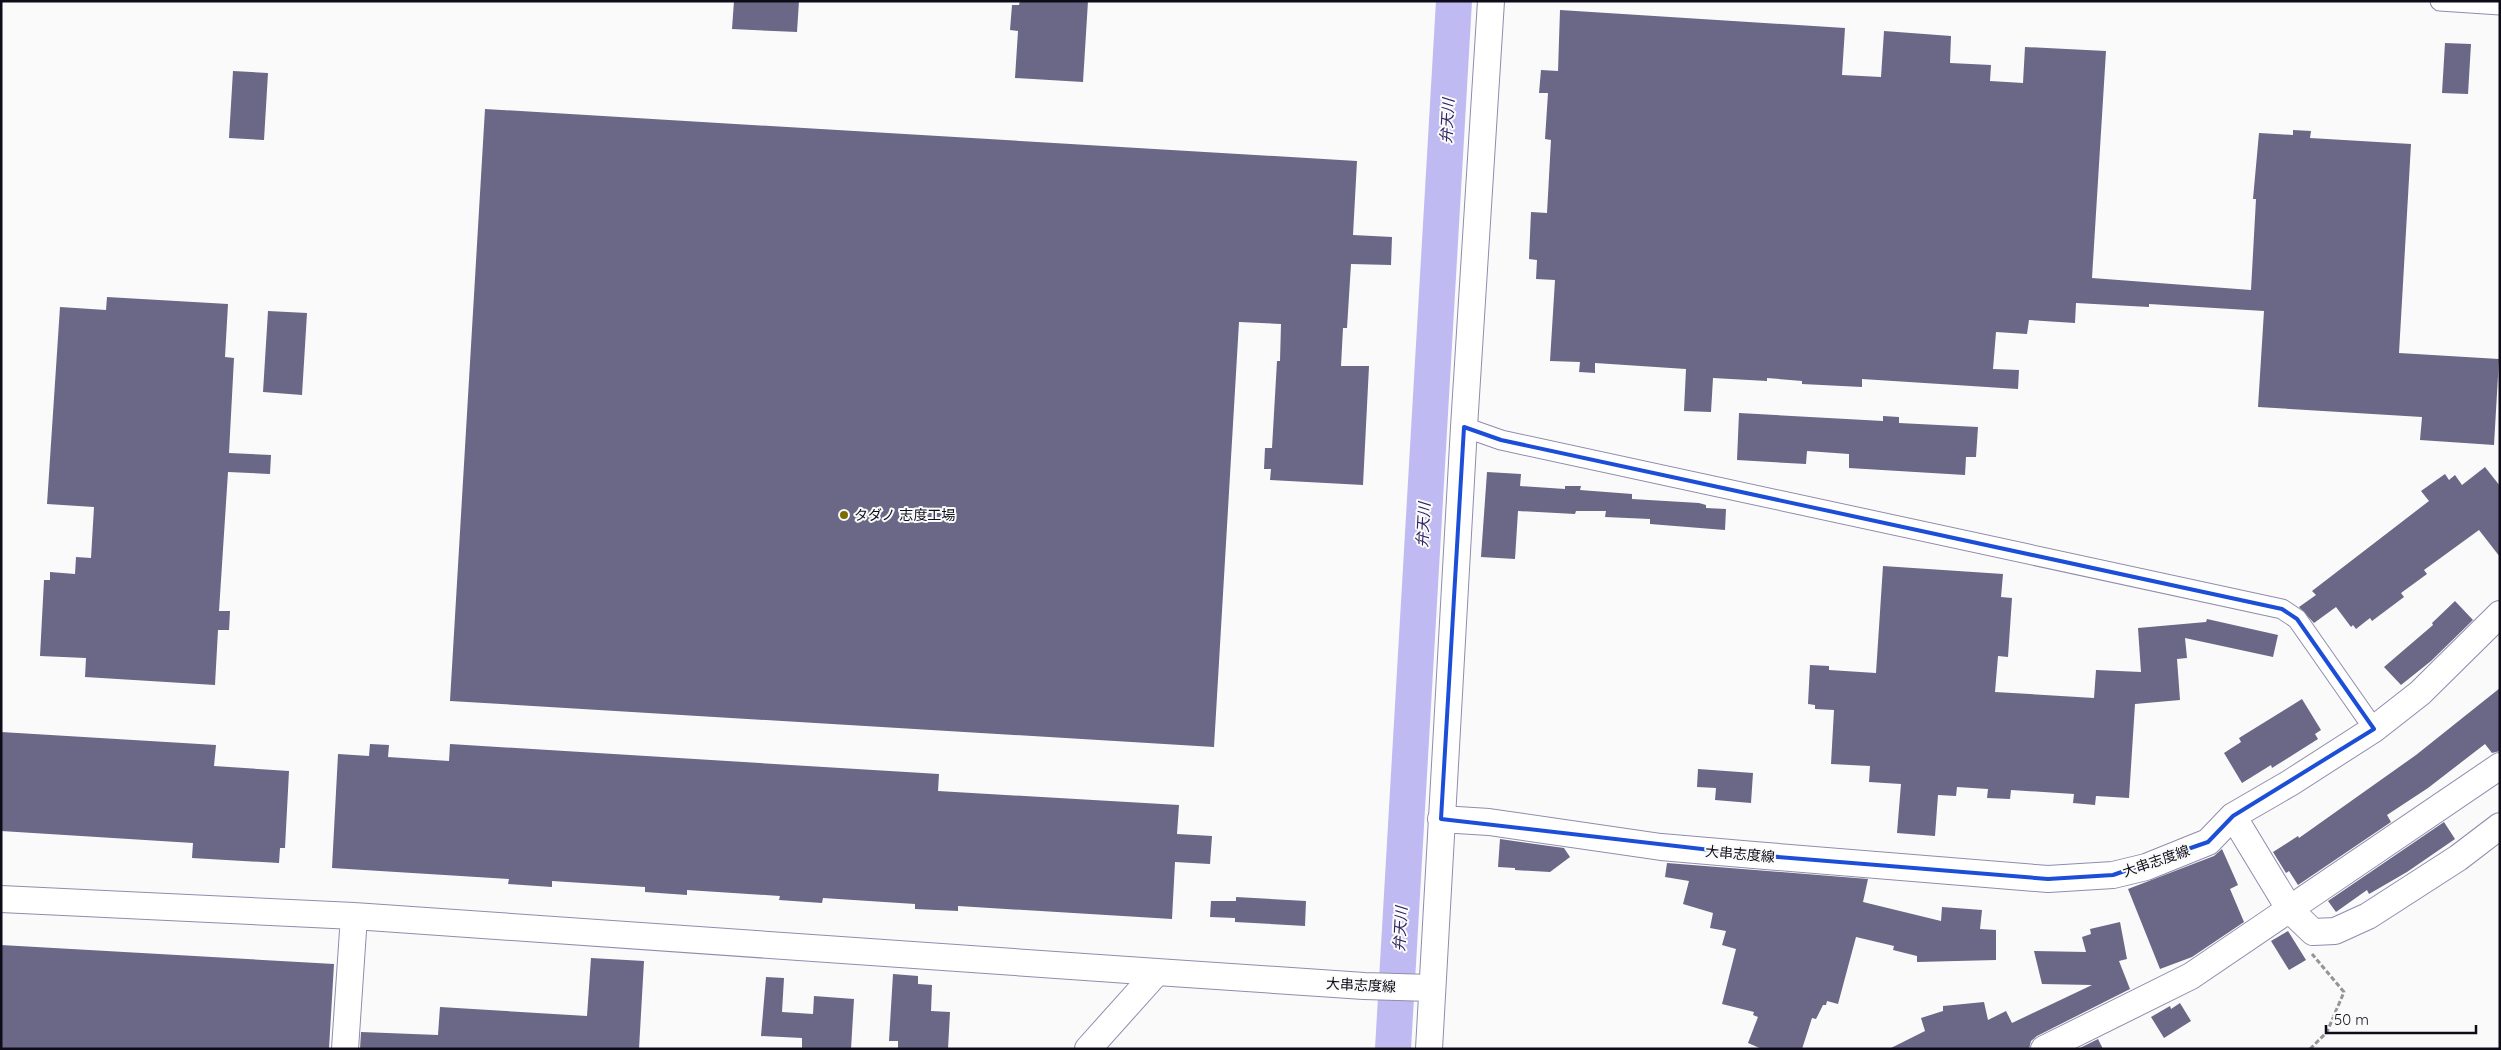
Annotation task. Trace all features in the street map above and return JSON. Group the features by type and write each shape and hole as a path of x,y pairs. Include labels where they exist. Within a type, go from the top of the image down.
{"street":[{"path":"1428,1049 1419,988 1441,819 1492,1"},
{"path":"2452,2 2500,5"},
{"path":"1464,427 1501,440 2282,609 2297,619 2374,730"},
{"name":"大串志度線","path":"1441,819 1490,822 1661,847 2048,879 2113,875 2146,867 2208,842 2233,816 2290,783 2374,730 2420,693 2500,614"},
{"path":"2044,1049 2191,976 2500,766"},
{"path":"2233,816 2290,910 2313,932 2335,931 2368,916 2458,858 2500,826"},
{"name":"大串志度線","path":"1,899 354,916 1364,986 1419,988"},
{"path":"345,1049 354,916"},
{"path":"1088,1049 1157,972"}],"path":[{"path":"2310,1049 2326,1032 2344,992 2312,955 2313,932"}],"highlighted area":[{"path":"1464,427 1501,440 2282,609 2297,619 2374,729 2233,816 2208,842 2113,875 2048,879 1754,855 1441,819"}],"building":[{"path":"734,1 799,1 797,32 732,29"},
{"path":"1020,1 1088,1 1083,82 1015,78 1018,31 1010,30 1012,5 1019,5"},
{"path":"1560,10 1845,28 1842,75 1881,77 1884,31 1951,36 1950,63 1991,65 1990,81 2023,83 2025,47 2106,51 2092,278 2251,290 2256,199 2253,199 2259,133 2293,135 2293,130 2311,131 2310,138 2411,144 2399,353 2499,359 2494,445 2420,440 2422,417 2258,407 2264,311 2149,304 2149,307 2076,303 2075,323 2029,320 2027,334 1996,332 1993,369 2019,370 2018,389 1862,379 1862,387 1802,384 1802,381 1767,378 1767,381 1713,378 1711,412 1684,411 1686,369 1595,363 1595,373 1579,372 1580,362 1550,361 1555,280 1536,279 1537,260 1529,259 1531,212 1547,213 1551,140 1545,139 1548,93 1539,93 1541,70 1558,71"},
{"path":"2445,43 2471,44 2468,94 2442,93"},
{"path":"233,71 268,73 264,140 229,138"},
{"name":"タダノ 志度工場","path":"485,109 1357,161 1353,235 1392,237 1391,265 1351,264 1347,328 1343,328 1341,366 1369,366 1363,485 1270,480 1271,469 1264,469 1265,448 1272,448 1277,361 1280,361 1281,324 1239,322 1214,747 450,701"},
{"path":"107,297 228,304 225,357 234,358 229,453 271,455 270,474 228,472 219,611 230,611 229,630 218,630 215,685 85,677 86,658 40,656 44,580 50,580 50,572 75,574 76,557 91,558 94,507 47,504 60,307 106,310"},
{"path":"268,311 307,313 302,395 263,392"},
{"path":"1739,413 1883,421 1883,416 1899,417 1899,423 1978,427 1976,457 1966,457 1965,475 1849,468 1849,454 1807,451 1806,464 1737,460"},
{"path":"2485,467 2500,486 2500,557 2479,530 2424,570 2427,574 2401,593 2404,597 2372,621 2370,618 2356,629 2353,625 2351,627 2336,607 2314,623 2299,607 2316,595 2312,591 2429,501 2421,491 2445,474 2449,480 2455,475 2462,485"},
{"path":"1487,472 1521,474 1520,486 1565,489 1565,486 1581,486 1580,490 1632,494 1632,499 1699,503 1706,505 1706,508 1726,509 1725,530 1650,524 1650,519 1605,517 1606,511 1576,511 1575,514 1518,511 1515,559 1481,557"},
{"path":"1883,566 2003,574 2001,597 2012,598 2008,657 1998,656 1995,692 2094,698 2096,670 2141,672 2138,628 2206,622 2207,619 2278,635 2273,657 2185,638 2187,658 2177,659 2180,700 2135,704 2129,798 2096,796 2095,805 2073,803 2074,794 2011,790 2010,799 1987,798 1988,789 1957,787 1956,796 1938,795 1935,836 1897,833 1901,784 1869,782 1870,766 1831,764 1834,710 1815,709 1815,705 1808,704 1810,665 1829,666 1829,670 1876,673"},
{"path":"2455,601 2473,620 2431,661 2401,685 2384,667 2433,625 2432,623"},
{"path":"2500,688 2500,751 2492,753 2485,744 2428,788 2387,815 2391,822 2298,885 2289,871 2286,873 2273,852 2298,836 2299,838 2416,755"},
{"path":"2302,699 2321,730 2315,734 2318,739 2272,768 2271,765 2242,783 2224,753 2241,742 2239,738"},
{"path":"1,732 216,745 214,766 289,771 285,848 280,848 279,863 192,858 193,843 1,831"},
{"path":"370,744 389,745 388,757 449,761 450,744 939,774 938,791 1179,805 1177,834 1212,836 1210,864 1175,862 1172,919 958,906 958,911 915,909 915,904 823,898 822,903 779,900 780,896 687,890 687,895 645,892 645,887 552,881 552,887 508,884 509,879 332,868 338,754 369,756"},
{"path":"1698,769 1753,773 1751,803 1715,800 1716,788 1697,787"},
{"path":"2444,822 2455,839 2407,872 2369,894 2367,890 2336,912 2328,901"},
{"path":"1500,839 1564,848 1570,857 1550,872 1498,867"},
{"path":"2222,849 2238,885 2230,889 2244,922 2192,957 2160,969 2128,889 2214,856"},
{"path":"1667,863 1868,879 1863,902 1941,921 1942,907 1982,910 1980,929 1996,930 1996,960 1917,962 1917,956 1893,950 1894,946 1856,937 1838,1004 1827,1001 1816,1019 1812,1018 1802,1049 1762,1049 1748,1043 1758,1017 1753,1015 1754,1012 1722,1004 1736,949 1722,945 1726,931 1710,928 1713,913 1683,904 1689,881 1665,877"},
{"path":"1236,897 1306,901 1305,926 1235,922 1235,918 1210,917 1211,901 1236,901"},
{"path":"2120,922 2127,959 2119,961 2130,989 2037,1036 2031,1041 2029,1049 1889,1049 1925,1031 1921,1018 1943,1011 1943,1006 1984,1002 1988,1020 2006,1011 2012,1023 2092,985 2042,984 2034,951 2086,952 2082,937 2091,934 2090,929"},
{"path":"2288,931 2306,960 2289,970 2271,941"},
{"path":"1,945 334,964 329,1049 1,1049"},
{"path":"591,958 644,961 639,1049 360,1049 361,1032 438,1035 440,1007 587,1016"},
{"path":"893,974 918,976 918,984 932,985 931,1011 950,1012 948,1049 898,1049 898,1041 889,1041"},
{"path":"766,977 784,978 782,1012 813,1014 814,996 854,999 851,1049 802,1049 802,1038 761,1036"},
{"path":"2180,1003 2191,1021 2164,1038 2151,1017 2170,1006 2171,1009"},
{"path":"2098,1039 2103,1049 2078,1049"}],"waterway":[{"name":"弁天川","path":"1393,1049 1454,1"}],"place":[{"name":"タダノ 志度工場","path":"844,515"}]}
